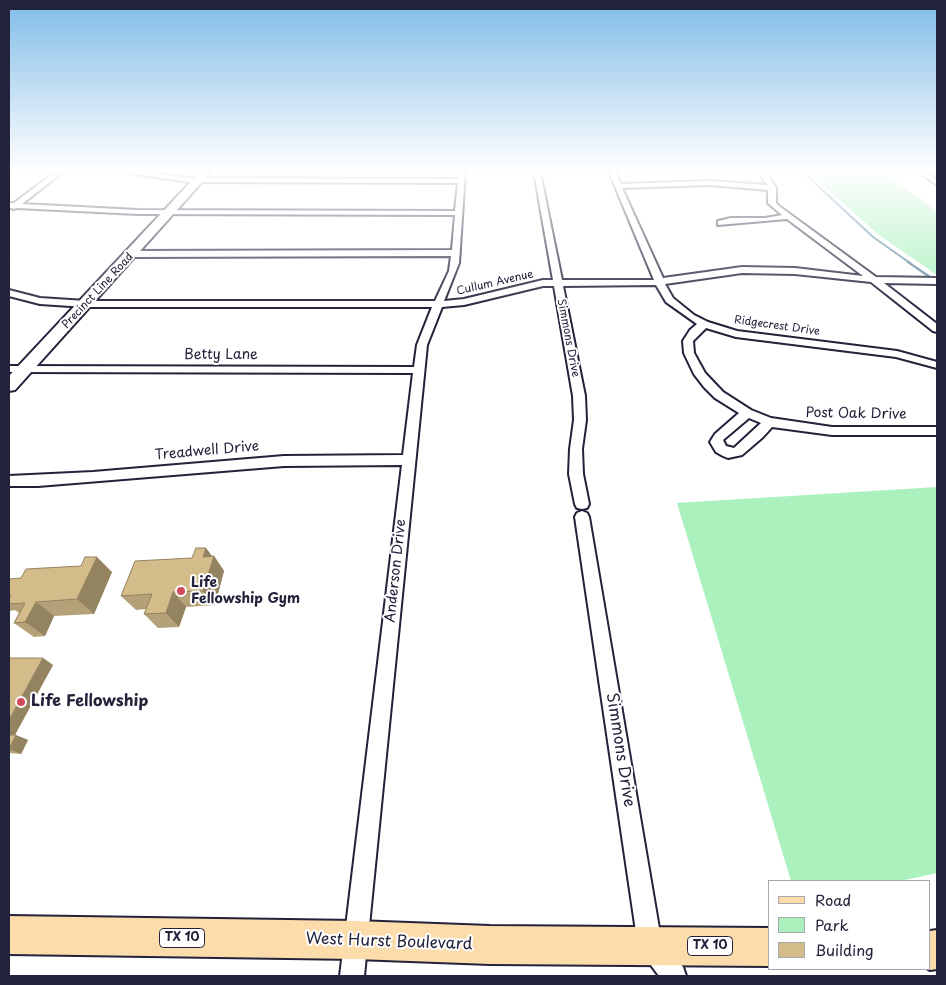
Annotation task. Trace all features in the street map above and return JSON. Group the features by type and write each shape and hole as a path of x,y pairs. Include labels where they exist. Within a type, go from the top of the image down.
{"main road":[{"name":"Precinct Line Road","path":"9,386 165,218"},
{"name":"West Hurst Boulevard","path":"9,935 354,958 490,945 768,947"}],"street":[{"name":"Anderson Drive","path":"354,958 422,345 453,271 459,218"},
{"name":"Simmons Drive","path":"546,218 579,396 580,420 576,449 576,474 650,945 674,976"},
{"name":"Ridgecrest Drive","path":"632,218 659,282 669,300 704,324 751,336 880,352 919,359 937,365"},
{"path":"721,223 776,218"},
{"path":"788,218 830,246 937,330"},
{"path":"133,254 456,253"},
{"name":"Cullum Avenue","path":"9,292 40,301 86,304 438,304 464,302 530,285 659,282 719,273 759,270 814,272 874,280 937,281"},
{"name":"Post Oak Drive","path":"704,324 694,332 688,341 689,353 700,374 708,384 719,395 747,413 769,422 802,428 937,431"},
{"name":"Betty Lane","path":"9,369 419,370"},
{"path":"747,413 719,437 716,442 721,449 728,453 737,452 759,434 769,422"},
{"name":"Treadwell Drive","path":"9,481 93,477 284,461 408,460"}],"green space":[{"path":"860,218 937,218 937,275 879,235"},
{"path":"937,487 937,873 905,880 791,880 677,503"}],"building":[{"path":"196,548 206,548 203,557 214,556 203,591 173,592 166,613 144,614 152,594 121,596 135,561 192,558"},
{"path":"85,557 97,557 77,599 36,602 25,622 14,623 25,603 9,604 11,595 9,595 9,579 21,578 26,569 81,566"},
{"path":"9,658 43,658 9,720"},
{"path":"9,735 16,735 9,749"}],"waterway":[{"path":"853,218 873,237 910,263"},
{"path":"908,262 937,282"}],"place":[{"name":"Life Fellowship Gym","path":"181,591"},
{"name":"Life Fellowship","path":"21,702"}]}
